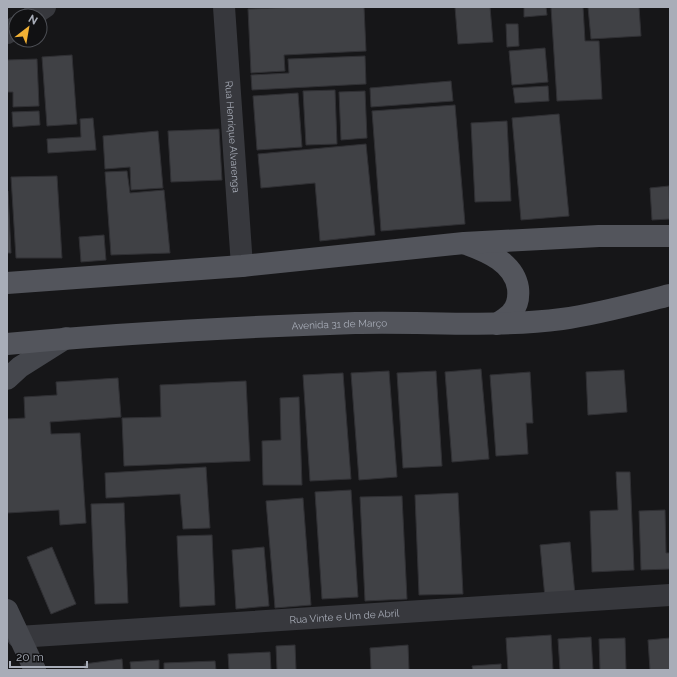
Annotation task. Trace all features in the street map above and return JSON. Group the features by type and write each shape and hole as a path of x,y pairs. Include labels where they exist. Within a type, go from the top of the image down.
{"main road":[{"path":"11,284 242,266 464,243 591,236 670,236"},
{"path":"464,243 489,253 506,264 516,278 518,302 512,312 497,324"},
{"name":"Avenida 31 de Março","path":"7,344 66,338 280,326 384,322 497,324 562,319 670,295"},
{"path":"7,379 20,367 66,338"},
{"path":"7,610 18,637 35,670"}],"street":[{"name":"Rua Henrique Alvarenga","path":"224,7 242,266"},
{"name":"Rua Vinte e Um de Abril","path":"18,637 670,595"}],"building":[{"path":"364,7 366,51 284,55 285,71 251,73 248,9"},
{"path":"455,7 490,7 493,42 458,44"},
{"path":"524,7 546,7 547,15 524,17"},
{"path":"551,7 583,7 585,41 599,41 602,99 557,101"},
{"path":"588,7 639,7 641,36 591,39"},
{"path":"506,24 518,24 519,46 507,47"},
{"path":"545,48 548,82 512,85 509,51"},
{"path":"72,55 77,124 47,126 42,57"},
{"path":"365,56 366,84 252,90 251,75 289,73 288,59"},
{"path":"37,59 39,106 13,107 13,92 7,92 7,60"},
{"path":"451,81 453,101 371,107 370,88"},
{"path":"548,86 549,101 515,103 513,88"},
{"path":"335,90 337,144 306,145 303,91"},
{"path":"365,91 367,138 341,140 339,92"},
{"path":"298,93 302,147 257,150 253,96"},
{"path":"455,105 465,224 381,231 372,111"},
{"path":"39,111 40,125 13,127 12,112"},
{"path":"559,114 569,216 521,220 512,118"},
{"path":"93,118 96,150 48,153 47,139 81,137 80,119"},
{"path":"507,121 511,201 475,202 471,123"},
{"path":"219,129 222,180 171,182 168,131"},
{"path":"158,131 163,188 131,190 130,167 105,169 103,136"},
{"path":"366,144 375,235 320,241 315,183 261,188 258,154"},
{"path":"127,171 130,193 164,190 170,253 111,255 105,172"},
{"path":"57,176 62,258 16,258 11,177"},
{"path":"669,186 670,219 652,220 650,188"},
{"path":"8,191 11,253 7,253"},
{"path":"104,235 106,260 81,262 79,237"},
{"path":"481,369 489,459 452,462 445,372"},
{"path":"624,370 627,412 588,415 586,372"},
{"path":"389,371 397,477 359,480 351,373"},
{"path":"436,371 442,466 403,468 397,373"},
{"path":"530,372 533,423 526,423 528,454 496,456 490,375"},
{"path":"343,373 351,479 310,481 303,375"},
{"path":"118,378 121,417 50,422 51,434 80,433 86,523 60,525 59,510 7,513 7,419 25,418 24,397 57,395 56,382"},
{"path":"246,381 250,461 124,466 122,418 161,417 160,385"},
{"path":"299,397 302,485 263,485 262,441 281,440 280,398"},
{"path":"206,467 210,528 183,529 180,494 106,498 105,473"},
{"path":"616,472 630,472 634,570 592,572 590,511 618,510"},
{"path":"351,490 358,597 322,599 315,492"},
{"path":"458,493 463,594 419,595 415,495"},
{"path":"402,496 407,599 365,601 360,497"},
{"path":"303,498 311,605 275,608 266,501"},
{"path":"124,503 128,603 95,604 91,504"},
{"path":"665,510 666,553 670,553 670,569 641,570 639,511"},
{"path":"212,535 215,605 180,607 177,536"},
{"path":"570,542 575,595 545,598 540,545"},
{"path":"52,547 76,604 51,614 27,557"},
{"path":"264,547 269,606 236,609 232,550"},
{"path":"551,635 553,670 508,670 506,638"},
{"path":"591,637 593,670 560,670 558,639"},
{"path":"625,638 626,670 600,670 599,639"},
{"path":"670,638 670,670 650,670 648,640"},
{"path":"295,645 296,670 277,670 276,646"},
{"path":"408,645 409,670 371,670 370,648"},
{"path":"270,652 271,670 229,670 228,654"},
{"path":"122,659 123,670 85,670 84,664"},
{"path":"159,660 159,670 131,670 130,662"},
{"path":"215,661 216,670 164,670 164,663"},
{"path":"501,664 501,670 473,670 472,666"}]}
